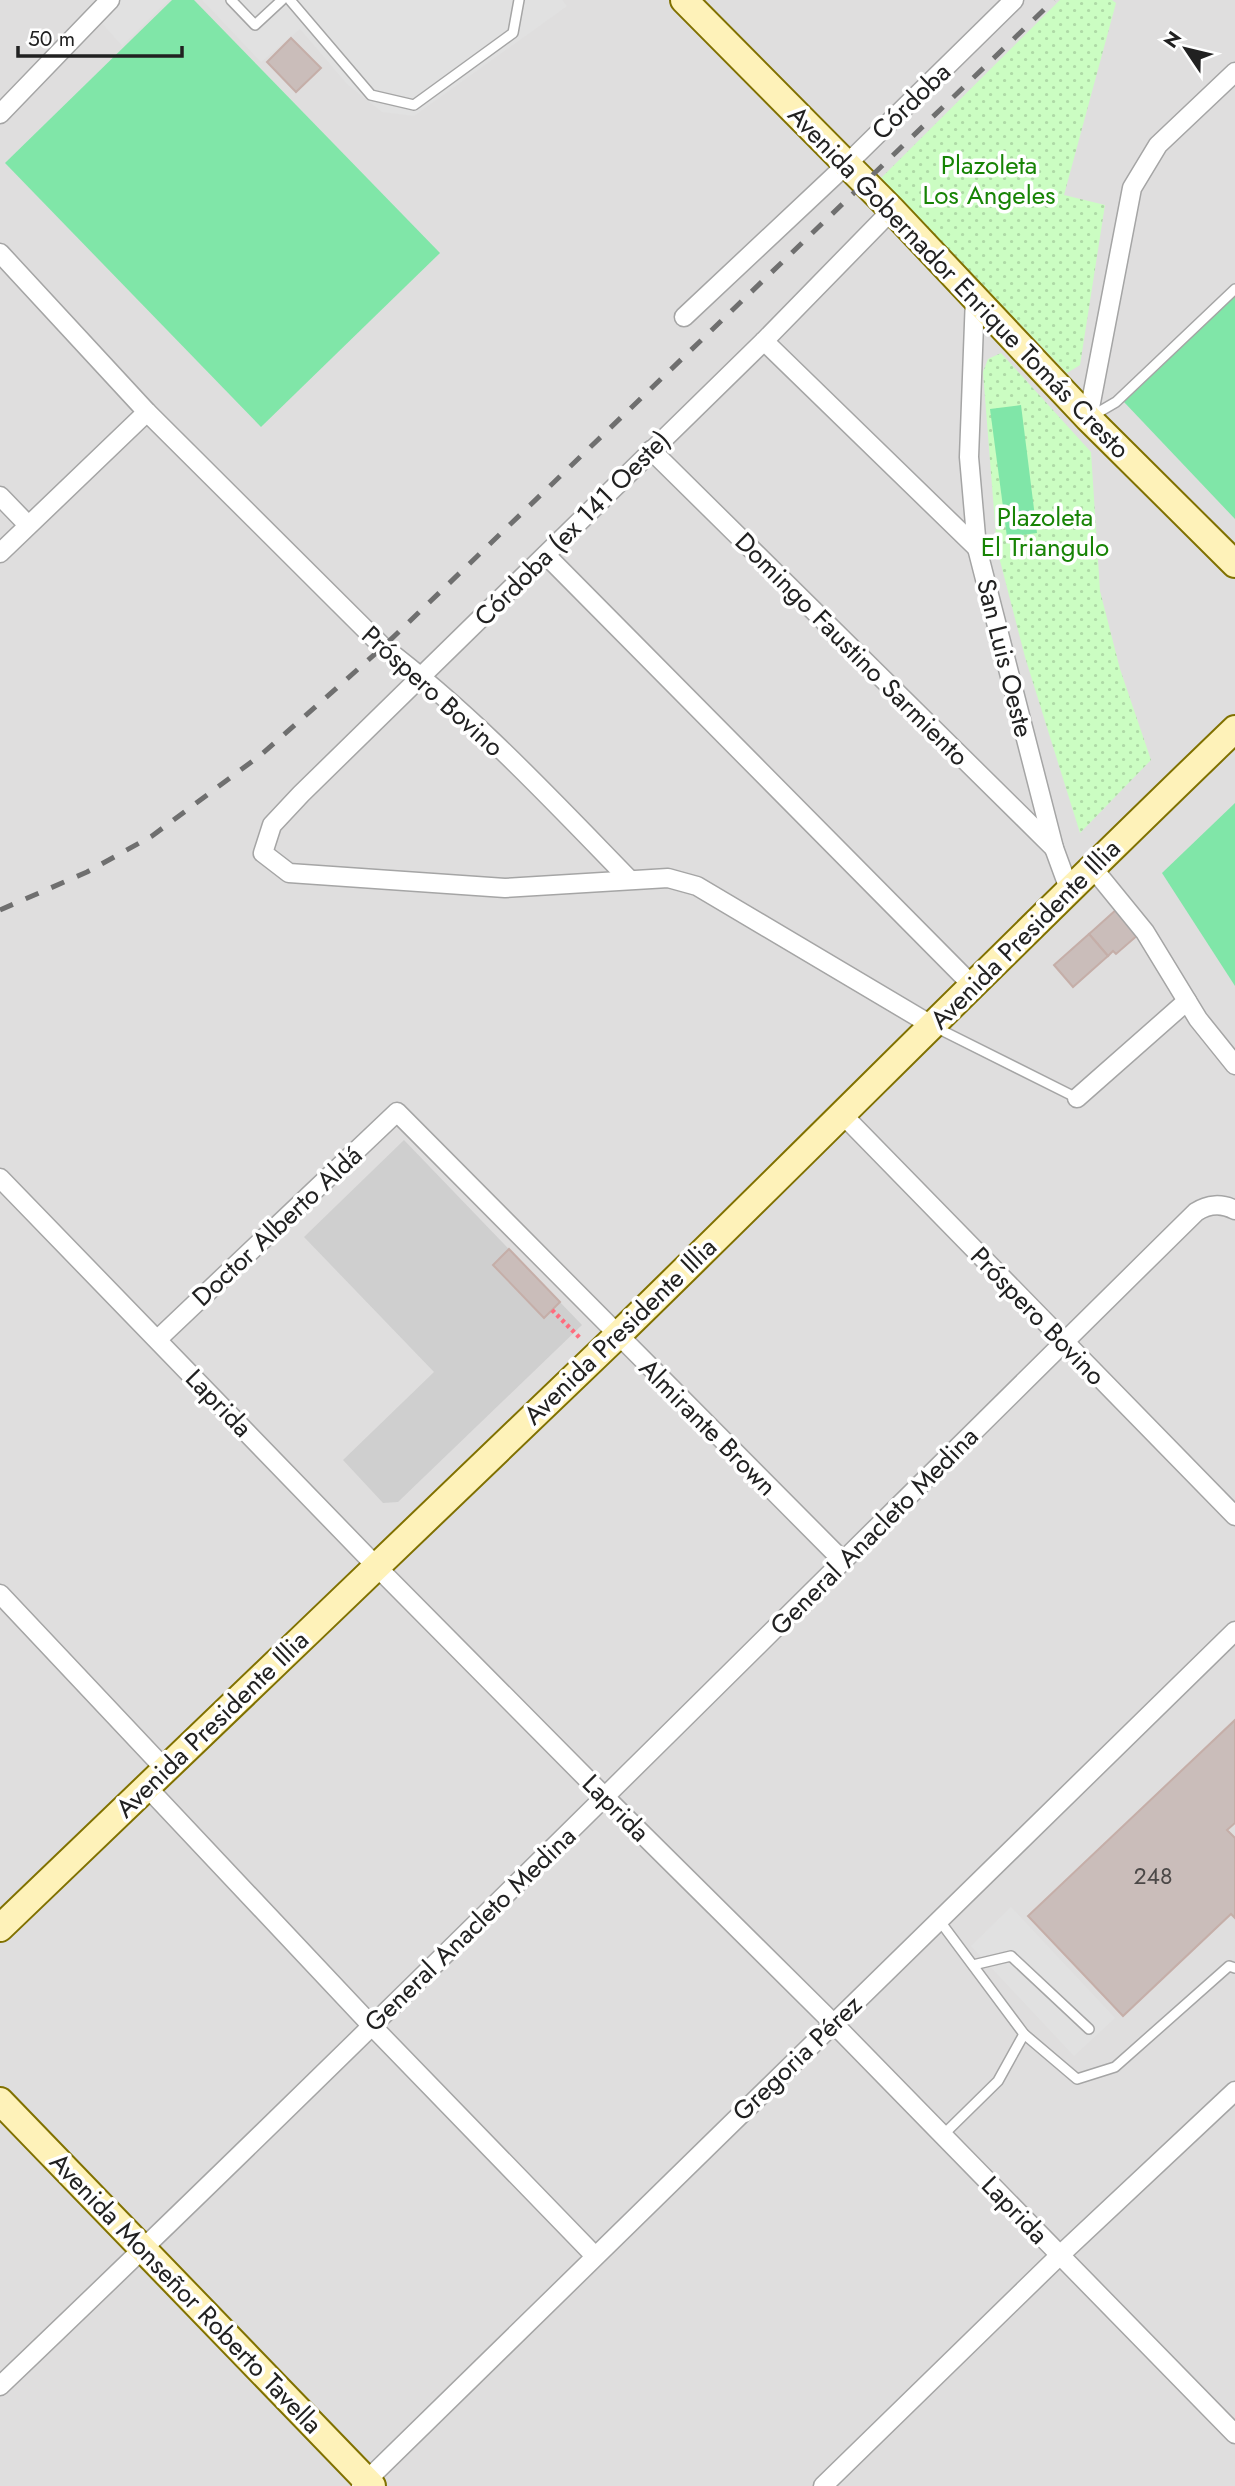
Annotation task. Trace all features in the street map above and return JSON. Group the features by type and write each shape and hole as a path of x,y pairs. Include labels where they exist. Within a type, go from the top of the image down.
{"main road":[{"name":"Avenida Gobernador Enrique Tomás Cresto","path":"684,0 892,210 1088,418 1235,564"},
{"name":"Avenida Presidente Illia","path":"0,1928 617,1336 1069,889 1235,729"},
{"name":"Avenida Monseñor Roberto Tavella","path":"0,2101 367,2484"}],"street":[{"path":"0,114 110,0"},
{"name":"Córdoba","path":"684,317 847,164 1014,0"},
{"path":"1088,418 1132,188 1158,145 1235,72"},
{"name":"Córdoba (ex 141 Oeste)","path":"629,879 505,888 289,873 263,853 272,825 764,341 892,210"},
{"name":"Próspero Bovino","path":"0,253 147,412 383,647 421,676 542,791 629,879"},
{"name":"San Luis Oeste","path":"975,297 969,457 977,548 1054,848 1069,889"},
{"path":"764,341 977,548"},
{"path":"0,553 147,412"},
{"name":"Domingo Faustino Sarmiento","path":"651,450 1054,848"},
{"path":"0,495 28,525"},
{"path":"546,555 973,986"},
{"path":"1092,867 1145,932 1198,1019 1235,1065"},
{"path":"629,879 668,878 697,886 933,1026"},
{"path":"1077,1098 1187,1001"},
{"name":"Almirante Brown","path":"397,1112 843,1561"},
{"name":"Doctor Alberto Aldá","path":"158,1339 397,1112"},
{"name":"Próspero Bovino","path":"842,1114 1235,1516"},
{"name":"Laprida","path":"0,1178 377,1567 604,1797 833,2023 1235,2434"},
{"name":"General Anacleto Medina","path":"0,2386 372,2026 1196,1212 1208,1205 1229,1206 1235,1210"},
{"path":"0,1594 372,2026 595,2256"},
{"name":"Gregoria Pérez","path":"367,2484 595,2256 1235,1631"},
{"path":"823,2486 1059,2256 1235,2091"}],"lane":[{"path":"231,0 255,25 282,0"},
{"path":"289,0 371,94 414,105 513,33 519,0"},
{"path":"1088,418 1116,402 1235,289"},
{"path":"933,1026 1077,1098"},
{"path":"939,1920 1024,2034 1077,2079 1115,2067 1229,1966 1235,1968"},
{"path":"973,1965 1011,1956 1089,2029"},
{"path":"942,2136 998,2081 1024,2034"}],"path":[{"path":"552,1310 596,1355"}],"shaded area":[{"path":"0,0 1235,0 1235,2486 0,2486"},
{"path":"121,0 169,0 122,46 99,20"},
{"path":"202,0 562,0 567,6 414,116 382,112 347,84 300,29 261,62"},
{"path":"404,1140 582,1325 398,1502 383,1503 343,1460 434,1372 304,1237"},
{"path":"1011,1907 1115,2018 1074,2056 971,1946"}],"green space":[{"path":"172,0 194,0 440,253 261,427 5,163"},
{"name":"Plazoleta Los Angeles","path":"1060,0 1112,0 1116,3 1064,195 1105,205 1080,365 1067,373 881,178"},
{"path":"1235,296 1235,519 1124,402"},
{"name":"Plazoleta El Triangulo","path":"1001,353 1091,452 1100,591 1120,669 1151,760 1080,833 1025,657 997,549 983,372 988,359"},
{"path":"1021,405 1037,533 1007,537 990,409"},
{"path":"1235,803 1235,986 1162,873"}],"building":[{"path":"291,38 321,68 296,92 267,62"},
{"path":"1117,909 1139,934 1116,954 1113,951 1108,956 1089,934"},
{"path":"1089,934 1108,956 1073,987 1054,965"},
{"path":"509,1249 560,1302 544,1318 493,1265"},
{"path":"1235,1720 1235,1823 1227,1830 1235,1838 1235,1918 1231,1914 1123,2016 1028,1916"}],"railway":[{"path":"0,910 87,872 152,836 262,754 383,647 1054,0"}]}
